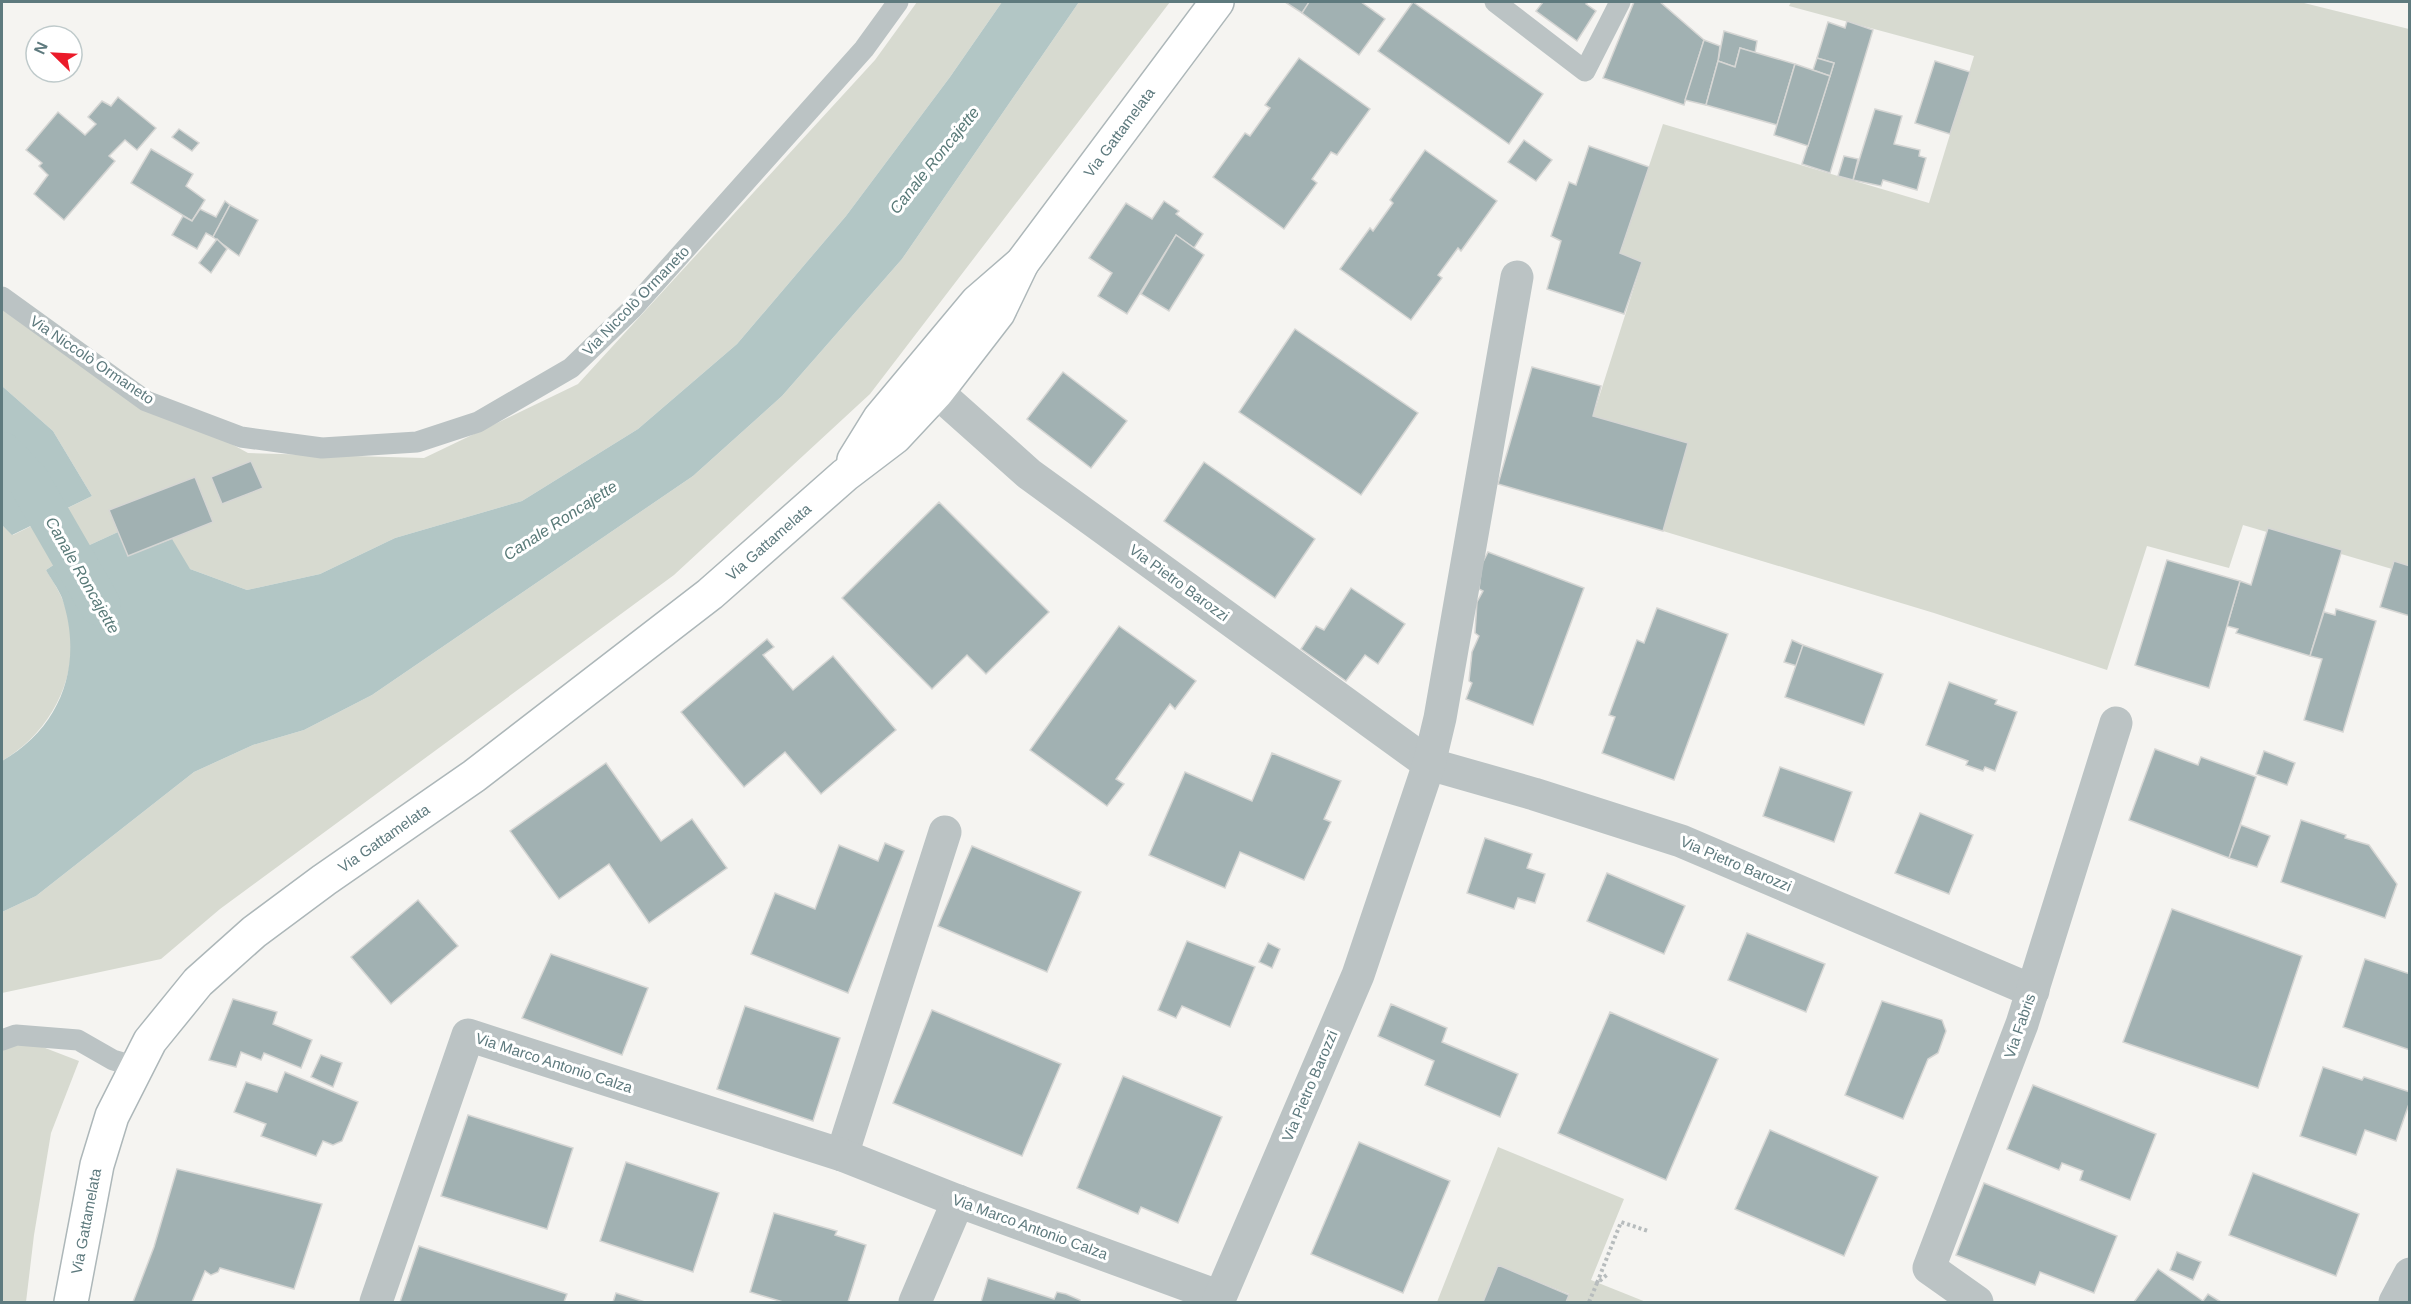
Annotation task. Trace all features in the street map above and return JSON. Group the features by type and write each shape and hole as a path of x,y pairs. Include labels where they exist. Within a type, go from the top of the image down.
{"main road":[{"name":"Via Gattamelata","path":"71,1302 97,1165 112,1116 150,1041 198,982 234,949 324,880 474,776 701,602 845,475 895,437 936,392 998,313 1022,263 1217,2"},
{"name":"Via Gattamelata","path":"845,475 880,418 977,302 1022,263"}],"street":[{"name":"Via Pietro Barozzi","path":"1219,1300 1358,975 1429,764 1440,718 1517,277"},
{"name":"Via Pietro Barozzi","path":"936,392 1029,474 1429,764 1534,794 1681,841 2033,991"},
{"name":"Via Fabris","path":"1977,1302 1929,1268 2022,1024 2116,723"},
{"path":"842,1155 945,832"},
{"name":"Via Marco Antonio Calza","path":"376,1302 468,1035 842,1155 1219,1300"},
{"path":"915,1302 958,1201"}],"lane":[{"name":"Via Niccolò Ormaneto","path":"2,297 146,401 241,437 322,448 417,442 478,422 570,368 633,309 864,49 898,2"},
{"path":"1495,2 1585,71 1620,2"},
{"path":"2,1040 16,1035 78,1040 113,1060 137,1067"}],"path":[{"path":"1589,1302 1621,1222 1648,1231"},
{"path":"1597,1283 1608,1274"}],"shaded area":[{"path":"917,2 1002,2 950,77 846,216 737,344 638,429 522,501 395,538 320,574 247,590 190,569 128,556 118,532 70,554 46,570 60,594 68,618 71,642 70,666 63,689 53,710 39,730 22,747 2,761 2,525 13,535 92,496 53,431 2,386 2,293 85,364 248,453 424,458 578,384 875,60"},
{"path":"1079,2 1170,2 870,394 674,575 220,909 161,959 2,993 2,912 36,896 194,772 253,745 304,730 372,695 693,476 782,396 902,259"},
{"path":"1791,2 2300,2 2409,29 2409,574 2243,525 2229,568 2147,546 2107,670 1934,613 1663,531 1688,443 1593,416 1642,262 1620,253 1663,124 1929,203 1974,56 1789,6"},
{"path":"15,1045 40,1046 79,1061 51,1133 34,1235 26,1302 2,1302 2,1049"},
{"path":"1498,1147 1624,1199 1591,1280 1646,1302 1566,1302 1569,1294 1498,1266 1483,1302 1437,1302"}],"water":[{"path":"1002,2 1079,2 902,259 782,396 693,476 372,695 304,730 253,745 194,772 36,896 2,912 2,761 23,747 40,730 53,712 63,691 69,669 68,622 62,598 46,570 70,554 118,532 128,556 172,539 190,569 247,590 320,574 395,538 522,501 638,429 737,344 846,216 950,77"},
{"path":"2,386 53,431 92,496 12,535 2,525"}],"building":[{"path":"1285,2 1310,2 1302,13"},
{"path":"1309,2 1361,2 1385,19 1359,55 1302,13"},
{"path":"1413,2 1543,94 1509,144 1378,51"},
{"path":"1543,2 1588,2 1586,4 1596,11 1577,41 1536,11"},
{"path":"1634,2 1660,2 1704,40 1684,105 1603,78"},
{"path":"1847,21 1873,30 1830,173 1802,164 1834,63 1817,58 1828,22 1845,28"},
{"path":"1724,31 1757,41 1755,53 1740,48 1735,67 1718,61"},
{"path":"1704,40 1720,46 1706,105 1685,100"},
{"path":"1740,48 1795,64 1777,125 1706,105 1718,61 1735,67"},
{"path":"1299,58 1370,109 1337,155 1331,152 1312,179 1317,183 1284,229 1213,177 1245,133 1250,136 1270,108 1265,105"},
{"path":"1817,58 1834,63 1830,76 1813,70"},
{"path":"1935,61 1970,72 1950,134 1915,123"},
{"path":"1795,64 1830,76 1808,146 1774,135"},
{"path":"118,97 156,128 137,150 125,140 109,156 115,161 64,220 34,194 48,175 39,166 42,163 26,150 58,112 85,135 96,124 88,117 102,101 111,106"},
{"path":"1875,109 1902,116 1894,144 1920,150 1919,156 1926,158 1917,190 1883,180 1881,186 1853,180"},
{"path":"179,129 199,143 192,151 172,137"},
{"path":"1524,140 1552,160 1536,181 1508,162"},
{"path":"1589,146 1649,167 1620,253 1642,262 1624,314 1547,289 1561,241 1551,236 1569,182 1576,185"},
{"path":"151,149 193,174 186,186 205,200 192,221 131,183"},
{"path":"1425,150 1497,201 1461,251 1458,248 1438,275 1442,278 1411,320 1340,269 1370,228 1373,231 1393,203 1390,200"},
{"path":"1844,156 1858,159 1853,180 1838,176"},
{"path":"225,201 230,205 213,237 206,233 197,249 172,235 183,216 192,221 200,209 216,217"},
{"path":"1164,201 1179,211 1176,214 1203,234 1194,248 1176,235 1127,314 1098,296 1112,273 1089,258 1126,203 1152,219"},
{"path":"230,205 258,220 239,256 213,237"},
{"path":"1176,235 1204,255 1169,311 1141,294"},
{"path":"217,239 227,249 211,273 199,263"},
{"path":"1295,329 1418,413 1361,495 1239,412"},
{"path":"1532,367 1601,386 1593,416 1688,443 1663,531 1498,484"},
{"path":"1063,372 1127,421 1091,468 1027,419"},
{"path":"251,461 263,488 222,504 211,477"},
{"path":"1204,462 1315,539 1275,598 1164,521"},
{"path":"195,477 213,522 128,556 109,510"},
{"path":"939,502 1049,612 986,674 967,655 932,689 842,598"},
{"path":"2268,528 2342,550 2310,656 2236,633 2238,629 2227,626 2240,581 2251,585"},
{"path":"1488,552 1584,588 1533,725 1466,699 1472,683 1469,681 1472,652 1479,636 1475,633 1477,602 1483,591 1479,589 1482,564"},
{"path":"2167,560 2240,581 2209,688 2135,665"},
{"path":"2394,561 2410,566 2410,616 2380,607"},
{"path":"1351,588 1405,624 1378,664 1365,655 1346,681 1301,649 1316,626 1324,630"},
{"path":"1657,608 1728,634 1674,780 1602,753 1615,717 1609,715 1637,640 1644,643"},
{"path":"2336,609 2376,621 2343,732 2304,720 2322,659 2310,656 2324,612 2335,615"},
{"path":"1119,626 1196,681 1175,709 1170,704 1116,779 1124,784 1107,806 1030,750"},
{"path":"767,639 774,647 763,655 793,690 833,656 896,730 821,794 785,752 744,787 681,712"},
{"path":"1792,640 1803,645 1797,666 1784,662"},
{"path":"1803,645 1883,674 1864,725 1785,697"},
{"path":"1949,682 1997,700 1995,704 2017,712 1995,771 1985,767 1983,771 1966,765 1968,761 1926,745"},
{"path":"2155,749 2198,765 2201,757 2256,777 2229,858 2129,820"},
{"path":"2264,751 2295,763 2287,785 2256,774"},
{"path":"1272,753 1341,781 1324,819 1331,822 1304,880 1240,852 1225,888 1149,855 1185,772 1252,801"},
{"path":"606,763 661,841 692,819 727,868 649,923 609,864 559,899 510,831"},
{"path":"1780,767 1852,792 1834,842 1763,816"},
{"path":"1920,813 1973,835 1949,894 1895,873"},
{"path":"2301,820 2369,845 2397,884 2385,918 2281,882"},
{"path":"2241,825 2270,836 2257,867 2229,858"},
{"path":"1485,838 1532,854 1527,868 1545,874 1535,903 1518,898 1514,909 1467,893"},
{"path":"885,843 904,851 848,993 751,954 775,893 815,909 839,845 878,861"},
{"path":"972,846 1081,892 1047,972 938,926"},
{"path":"1607,873 1685,906 1664,954 1587,921"},
{"path":"418,900 458,946 391,1004 351,957"},
{"path":"2172,909 2302,956 2258,1088 2123,1042"},
{"path":"1747,933 1825,964 1806,1012 1728,980"},
{"path":"1187,941 1255,967 1230,1027 1182,1006 1176,1018 1158,1010"},
{"path":"1268,943 1280,949 1272,968 1259,962"},
{"path":"551,954 648,988 622,1055 522,1018"},
{"path":"2365,959 2410,974 2410,1050 2343,1027"},
{"path":"233,999 277,1012 273,1024 312,1040 301,1068 264,1053 261,1060 241,1052 236,1067 209,1060"},
{"path":"1882,1001 1942,1020 1946,1031 1938,1053 1928,1059 1903,1119 1845,1095"},
{"path":"1391,1004 1447,1028 1442,1042 1518,1074 1500,1117 1425,1085 1434,1061 1378,1036"},
{"path":"745,1006 840,1038 813,1121 717,1089"},
{"path":"932,1010 1061,1064 1022,1156 893,1103"},
{"path":"1610,1012 1718,1059 1666,1180 1558,1133"},
{"path":"321,1055 342,1063 333,1087 311,1077"},
{"path":"2323,1067 2410,1092 2410,1101 2396,1141 2365,1130 2356,1155 2300,1136"},
{"path":"285,1072 358,1102 342,1141 333,1145 323,1141 316,1156 261,1136 266,1124 234,1112 246,1082 277,1092"},
{"path":"1123,1076 1222,1117 1178,1223 1141,1207 1138,1214 1077,1188"},
{"path":"2033,1085 2156,1134 2130,1200 2080,1180 2083,1171 2062,1163 2059,1170 2007,1149"},
{"path":"468,1115 573,1148 547,1229 441,1196"},
{"path":"1770,1130 1878,1177 1844,1256 1735,1209"},
{"path":"1359,1142 1450,1181 1403,1293 1311,1254"},
{"path":"626,1162 719,1193 693,1272 600,1241"},
{"path":"177,1169 322,1204 294,1289 220,1268 218,1272 211,1275 205,1271 192,1302 133,1302 154,1247"},
{"path":"2253,1173 2359,1214 2336,1276 2229,1235"},
{"path":"1984,1183 2117,1236 2094,1293 2040,1272 2035,1285 1956,1255"},
{"path":"774,1213 837,1231 835,1235 866,1245 848,1302 783,1302 750,1292"},
{"path":"419,1246 567,1294 564,1302 400,1302"},
{"path":"2177,1252 2201,1262 2193,1280 2170,1270"},
{"path":"1498,1265 1569,1295 1566,1302 1483,1302"},
{"path":"2158,1269 2203,1301 2208,1294 2221,1302 2134,1302"},
{"path":"988,1278 1054,1299 1057,1292 1066,1294 1080,1302 981,1302"},
{"path":"616,1293 645,1302 613,1302"}],"waterway":[{"name":"Canale Roncajette","path":"2,453 28,480 100,605"}]}
